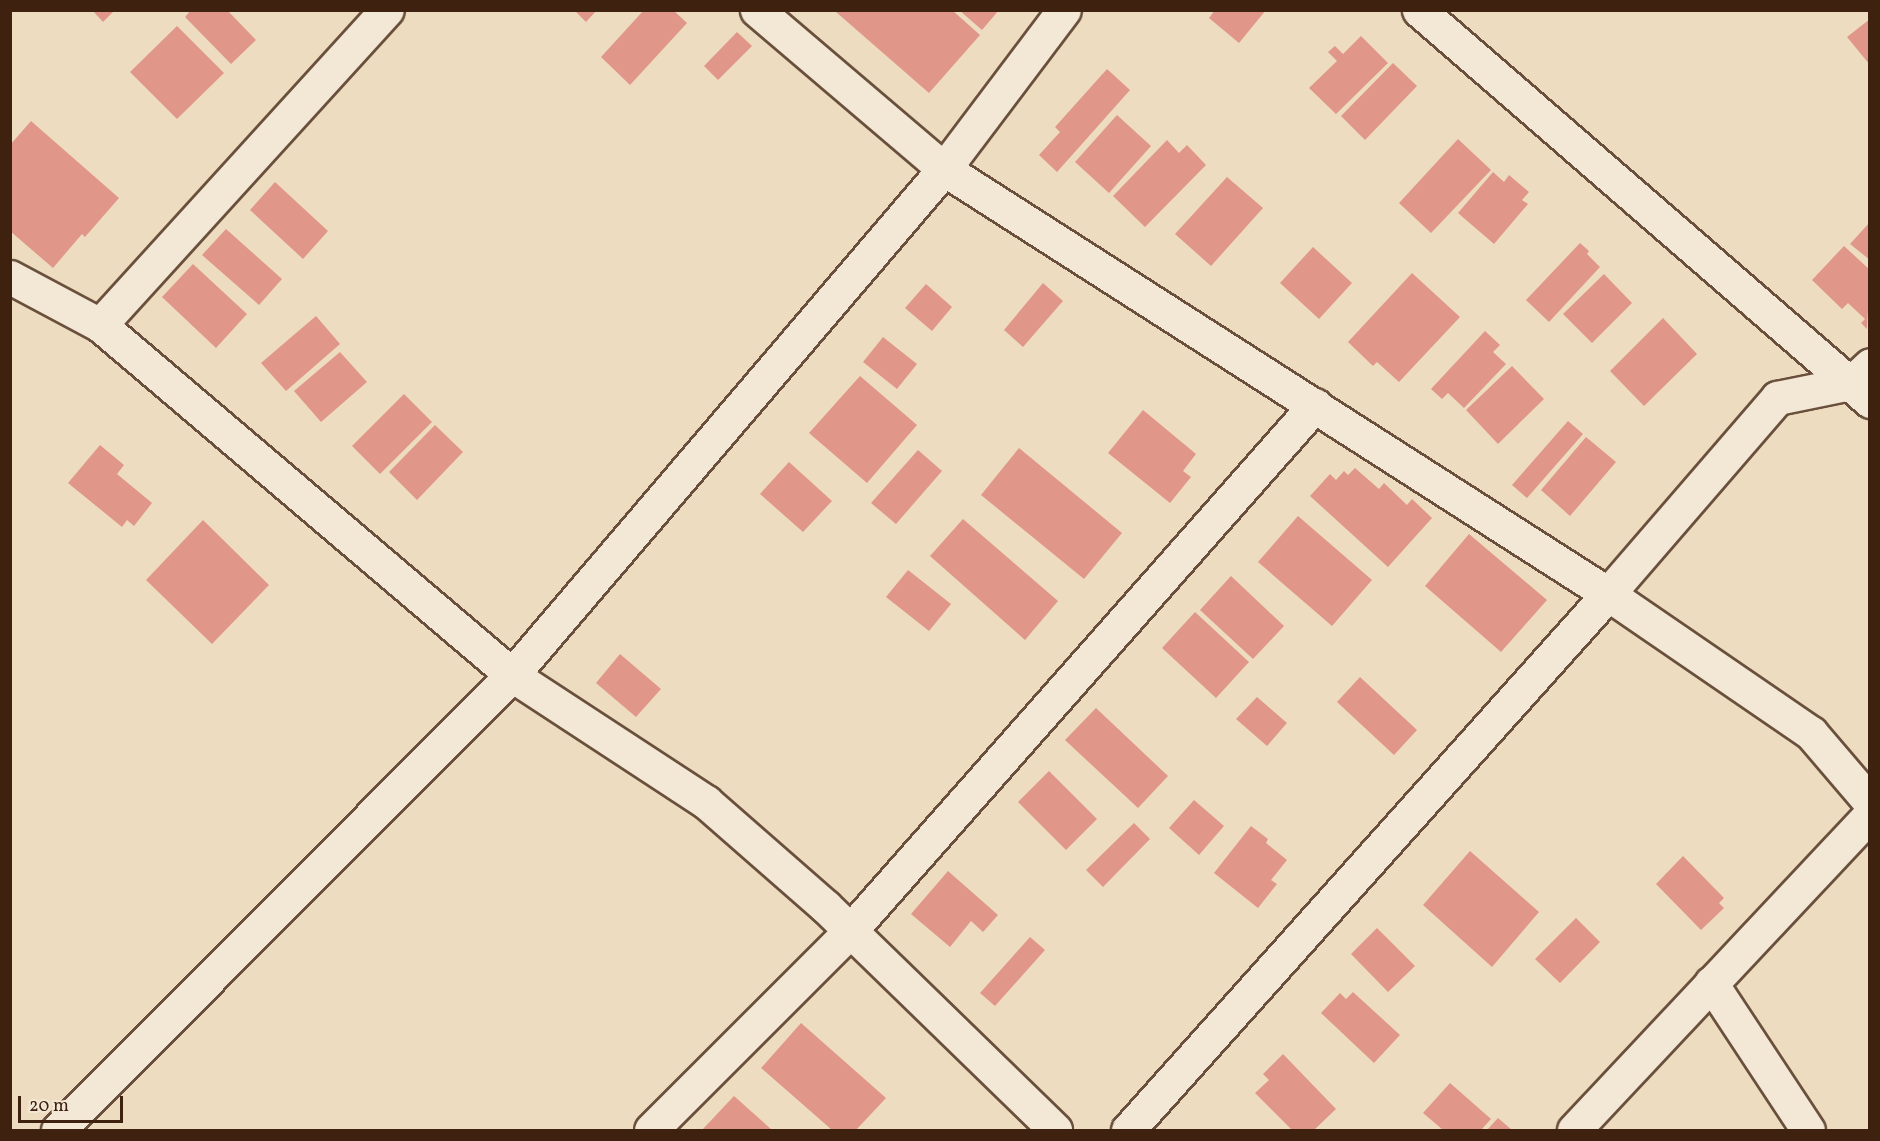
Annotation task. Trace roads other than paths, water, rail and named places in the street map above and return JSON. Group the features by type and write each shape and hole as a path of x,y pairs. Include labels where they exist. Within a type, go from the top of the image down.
{"street":[{"path":"100,324 387,10"},
{"path":"757,10 944,169 1608,594 1811,733 1869,802"},
{"path":"58,1131 512,675 944,169 1064,10"},
{"path":"1419,10 1863,383"},
{"path":"10,277 100,324 512,675 706,802 850,932 1055,1131"},
{"path":"1128,1131 1608,594 1777,398 1863,383"},
{"path":"651,1131 850,932 1315,405"},
{"path":"1574,1131 1869,814"},
{"path":"1711,983 1808,1131"}]}
